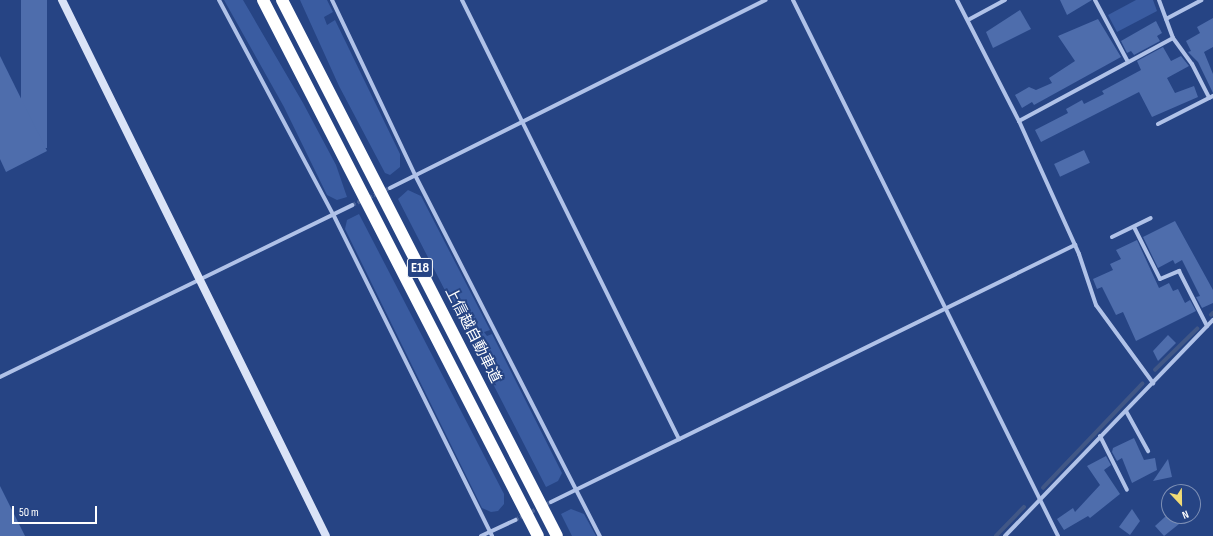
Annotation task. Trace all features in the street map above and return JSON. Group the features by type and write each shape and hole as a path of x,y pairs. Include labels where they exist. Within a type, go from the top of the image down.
{"highway":[{"name":"E18","path":"263,0 538,536"},
{"name":"上信越自動車道","path":"282,0 557,536"}],"street":[{"path":"62,0 326,536"},
{"path":"219,0 333,214 491,534"},
{"path":"332,0 416,175 575,490 600,536"},
{"path":"462,0 679,438"},
{"path":"390,188 766,0"},
{"path":"793,0 1058,536"},
{"path":"957,0 1019,122 1075,245 1096,305 1153,383"},
{"path":"968,20 1005,0"},
{"path":"1095,0 1128,62"},
{"path":"1158,124 1211,97 1192,64 1173,38 1160,0"},
{"path":"1166,19 1201,0"},
{"path":"1019,122 1173,38"},
{"path":"0,377 352,205"},
{"path":"1112,237 1151,218"},
{"path":"1134,227 1160,278 1179,271 1207,326"},
{"path":"551,502 1075,245"},
{"path":"1004,536 1213,320"},
{"path":"1126,410 1148,451"},
{"path":"1100,436 1127,490"},
{"path":"481,536 491,534 515,520"}],"shaded area":[{"path":"224,0 243,0 303,103 336,165 347,197 337,200 327,195 284,107"},
{"path":"300,0 327,0 333,12 324,17 327,25 335,20 400,154 400,167 390,175 385,173 339,86"},
{"path":"1136,0 1153,0 1157,11 1117,32 1108,15"},
{"path":"408,190 421,196 490,330 484,332 487,336 492,334 562,473 558,481 546,487 398,199"},
{"path":"359,214 504,494 504,504 498,511 491,512 482,508 345,229 347,220"},
{"path":"571,509 584,514 596,536 572,536 561,514"}],"building":[{"path":"21,0 47,0 47,148 21,148"},
{"path":"1060,0 1092,0 1067,15"},
{"path":"1020,10 1031,29 993,48 986,32"},
{"path":"1213,18 1213,47 1204,52 1213,74 1213,93 1198,62 1188,52 1191,51 1186,41 1200,33 1197,27"},
{"path":"1098,19 1121,57 1034,105 1032,102 1022,108 1015,95 1029,87 1036,90 1052,83 1049,78 1075,61 1058,36"},
{"path":"1156,21 1162,33 1157,36 1160,41 1134,55 1131,51 1127,53 1121,41"},
{"path":"1163,47 1171,61 1181,56 1189,66 1167,78 1175,93 1194,86 1198,97 1152,117 1139,92 1041,142 1035,130 1068,113 1066,109 1082,100 1084,104 1104,94 1102,91 1141,70 1137,61"},
{"path":"0,56 47,151 6,172 0,159"},
{"path":"1084,150 1090,163 1060,177 1054,164"},
{"path":"1175,221 1213,290 1213,303 1202,308 1196,297 1200,296 1182,260 1175,264 1173,260 1158,268 1143,237"},
{"path":"1137,240 1159,288 1169,283 1173,291 1178,289 1185,303 1190,300 1196,311 1136,341 1123,312 1116,315 1102,287 1097,289 1093,279 1113,270 1110,264 1121,259 1116,250"},
{"path":"1168,335 1176,343 1158,361 1153,351"},
{"path":"1134,438 1144,460 1155,458 1157,470 1132,483 1122,458 1117,461 1112,452 1113,448"},
{"path":"1106,456 1111,465 1104,470 1120,494 1090,518 1088,516 1064,530 1057,519 1073,508 1075,512 1100,485 1087,466"},
{"path":"1168,459 1172,477 1153,481"},
{"path":"0,486 25,536 0,536"},
{"path":"1132,509 1140,521 1130,535 1119,527"},
{"path":"1161,521 1161,524 1179,524 1164,536 1155,526"}],"waterway":[{"path":"1155,370 1197,329"},
{"path":"1043,488 1142,384"},
{"path":"996,536 1024,507"}],"tunnel":[{"path":"352,205 390,188"},
{"path":"515,520 551,502"}]}
